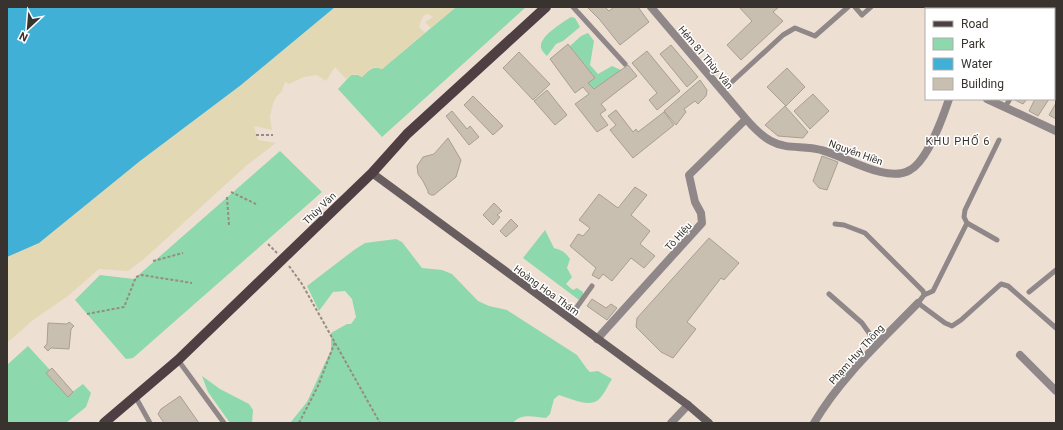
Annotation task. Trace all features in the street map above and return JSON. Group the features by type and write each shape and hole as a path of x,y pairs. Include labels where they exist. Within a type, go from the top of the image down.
{"main road":[{"name":"Thùy Vân","path":"104,423 178,360 372,173 407,134 546,7"},
{"name":"Hoàng Hoa Thám","path":"372,173 709,423"}],"street":[{"name":"Hẻm 81 Thùy Vân","path":"651,7 746,120"},
{"name":"Nguyễn Hiền","path":"746,120 762,136 783,146 821,150 874,170 902,174 912,170 926,153 950,100"},
{"path":"989,100 1056,131"},
{"name":"Tô Hiệu","path":"597,339 702,223 701,213 695,202 689,175 746,120"},
{"name":"Phạm Huy Thông","path":"814,423 822,409 840,385 877,344 918,303"},
{"path":"1020,355 1056,391"},
{"path":"672,423 688,406"}],"lane":[{"path":"574,7 625,64"},
{"path":"722,91 794,28 815,36 848,7"},
{"path":"856,7 862,15 871,7"},
{"path":"1005,107 1009,100"},
{"path":"997,240 967,223 964,217 965,210 999,140"},
{"path":"967,223 933,291 924,295 918,303 944,323 952,326 961,320 1001,284 1008,286 1056,328"},
{"path":"835,224 844,225 865,233 923,291 924,295"},
{"path":"1029,292 1056,270"},
{"path":"569,318 592,286"},
{"path":"829,294 855,315 877,344"},
{"path":"178,360 224,423"},
{"path":"135,396 150,423"}],"path":[{"path":"256,135 273,135"},
{"path":"231,192 256,204"},
{"path":"226,197 229,225"},
{"path":"268,244 284,259 302,284 336,342 380,423"},
{"path":"153,261 183,253"},
{"path":"87,314 124,306 136,277 142,276 192,283"},
{"path":"299,423 318,386 336,342"}],"green space":[{"path":"456,7 526,7 382,137 338,89 351,75 358,75 362,77 373,68 382,69"},
{"path":"571,17 575,18 580,27 563,41 556,44 547,56 541,48 542,41 553,29"},
{"path":"588,33 594,41 590,65 598,74 612,66 621,70 594,89 588,83 595,78 570,46 581,36"},
{"path":"280,151 322,192 133,358 126,359 75,300 100,275 134,279"},
{"path":"545,230 554,248 564,252 570,259 567,268 572,277 566,284 573,290 577,288 583,292 583,298 579,300 523,258"},
{"path":"396,239 402,242 422,268 442,270 452,274 478,301 489,306 507,310 577,355 590,372 598,371 612,379 602,395 594,402 584,403 559,395 554,399 550,414 546,418 524,417 513,423 290,423 307,402 331,350 331,333 347,324 351,324 356,317 352,299 345,291 333,292 319,311 307,286 365,243"},
{"path":"28,346 71,393 83,384 91,393 86,407 66,423 7,423 7,365"},
{"path":"202,376 220,389 249,404 253,410 252,423 230,423 208,392"}],"sand":[{"path":"216,7 456,7 431,28 425,22 433,17 428,14 424,16 419,27 425,33 382,69 375,67 370,69 362,77 354,75 346,79 335,67 326,81 317,75 304,77 289,84 285,82 282,91 276,97 273,104 270,117 272,130 254,126 258,140 276,143 247,165 144,259 128,271 99,269 68,296 33,320 7,343 7,165"}],"water":[{"path":"7,7 335,7 241,85 140,161 39,243 7,257"}],"building":[{"path":"587,7 605,7 609,11 614,7 638,7 649,22 620,45 600,20"},
{"path":"739,7 779,7 773,12 783,21 741,60 727,45 752,21"},
{"path":"1008,7 1030,8 1010,8"},
{"path":"1055,30 1056,31 1055,44"},
{"path":"568,44 595,78 588,83 594,89 628,65 637,76 601,104 606,110 600,114 608,125 597,132 575,104 589,94 583,87 575,93 550,59"},
{"path":"671,45 698,77 687,87 660,54"},
{"path":"647,51 680,91 657,110 649,100 657,93 632,63"},
{"path":"519,52 550,84 533,100 503,68"},
{"path":"787,68 805,87 786,106 767,87"},
{"path":"1055,69 1056,70 1055,89"},
{"path":"700,80 707,90 706,96 698,104 695,101 684,109 686,112 676,125 664,111"},
{"path":"547,90 567,115 555,125 534,101"},
{"path":"813,94 829,111 810,129 794,111"},
{"path":"473,96 503,126 493,135 464,105"},
{"path":"1015,100 1026,100 1023,104"},
{"path":"1034,100 1048,100 1038,116 1029,111"},
{"path":"1056,103 1056,119 1049,115"},
{"path":"785,106 808,132 803,138 778,136 765,125"},
{"path":"616,110 633,132 636,129 638,132 664,112 674,125 633,158 610,130 616,125 608,116"},
{"path":"452,111 467,129 470,126 479,137 469,145 446,116"},
{"path":"448,138 461,160 456,177 434,195 431,195 428,193 418,174 417,166 423,157 434,154"},
{"path":"822,156 838,162 827,190 819,188 813,181"},
{"path":"635,187 647,195 631,215 650,231 640,244 655,256 644,268 631,258 612,281 603,274 599,279 592,275 596,268 570,246 578,234 583,236 590,228 579,220 599,194 618,208"},
{"path":"494,203 502,211 497,215 500,217 493,225 483,215"},
{"path":"511,219 518,226 506,237 500,231"},
{"path":"709,238 739,263 724,280 721,278 687,322 696,329 673,358 661,352 636,327 637,318"},
{"path":"592,299 606,308 611,304 617,308 607,320 587,306"},
{"path":"69,322 74,326 71,329 69,349 51,348 48,351 44,347 47,344 48,323 67,324"},
{"path":"52,368 73,392 68,397 46,373"},
{"path":"180,396 199,423 164,423 158,414 161,409"}],"district":[{"name":"KHU PHỐ 6","path":"958,141"}]}
